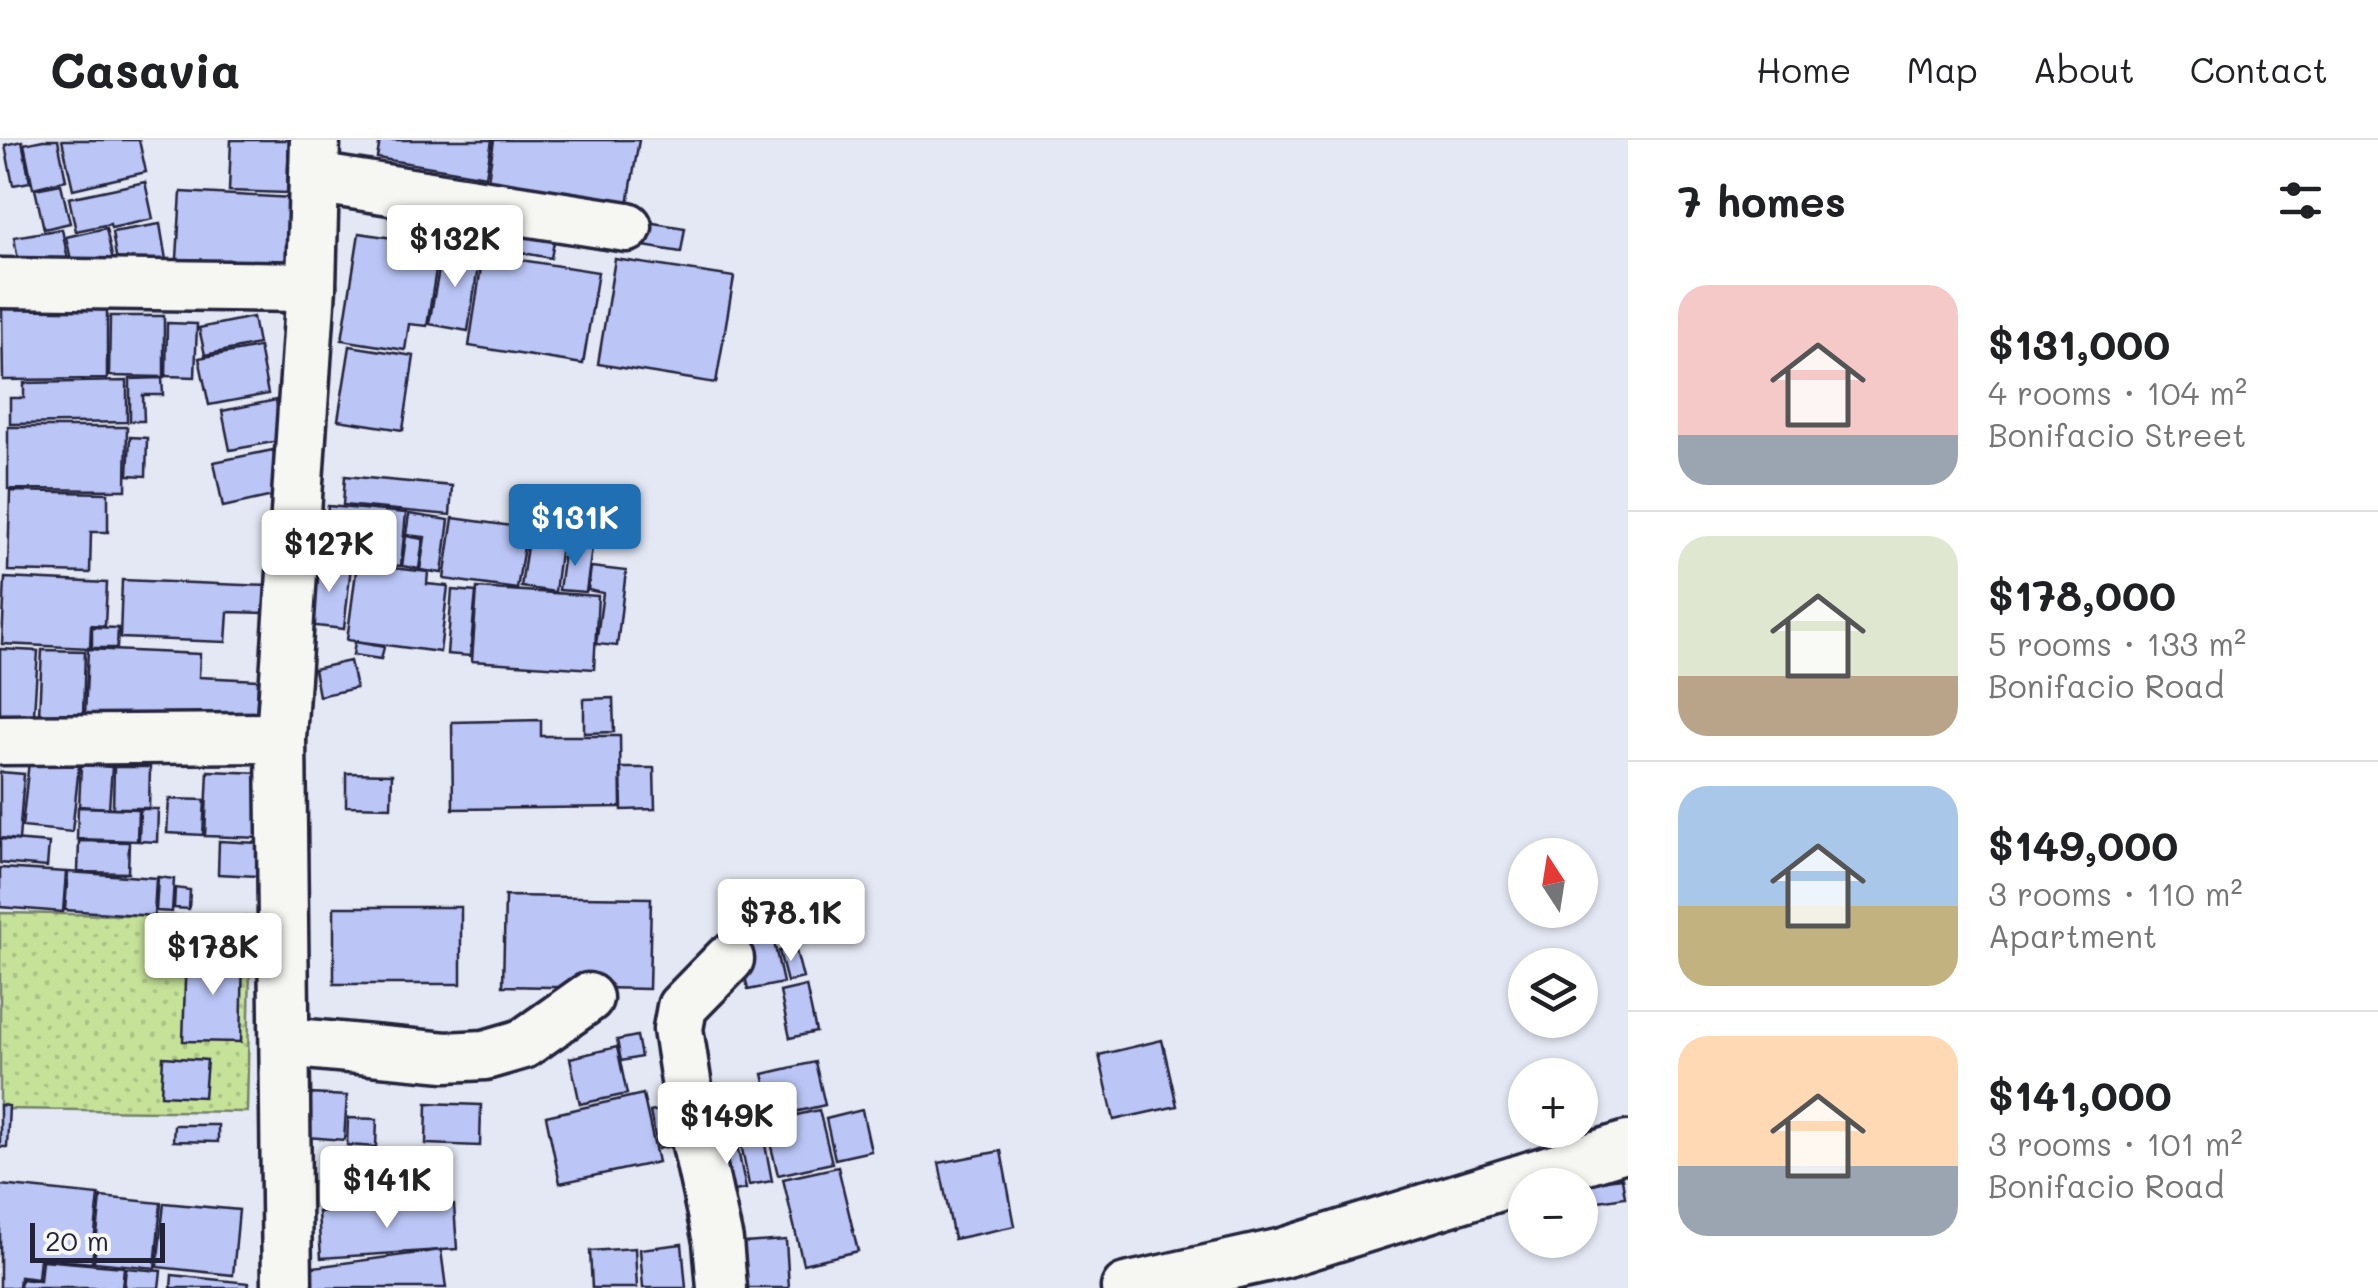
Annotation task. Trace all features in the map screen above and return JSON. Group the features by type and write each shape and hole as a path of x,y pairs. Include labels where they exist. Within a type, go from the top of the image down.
{"street":[{"path":"287,1288 281,738 315,159 628,227"},
{"path":"0,283 310,288"},
{"path":"0,740 281,738"},
{"path":"722,1288 718,1241 693,1126 678,1028 682,1007 729,959"},
{"path":"284,1042 446,1056 485,1055 523,1044 588,998"},
{"path":"1126,1288 1286,1270 1628,1146"}],"green space":[{"path":"0,913 251,917 247,1112 0,1109"}],"building":[{"path":"58,140 66,180 33,188 24,144"},
{"path":"62,140 139,140 146,172 73,189"},
{"path":"231,140 289,140 287,193 229,191"},
{"path":"380,140 492,140 486,176 377,158"},
{"path":"494,140 639,140 628,204 488,180"},
{"path":"22,141 30,182 13,185 5,145"},
{"path":"145,182 153,219 76,231 69,198"},
{"path":"61,184 70,223 44,229 35,189"},
{"path":"181,192 292,198 287,282 176,275"},
{"path":"491,219 556,231 551,258 485,246"},
{"path":"641,221 685,228 681,252 637,245"},
{"path":"160,224 168,272 120,281 112,232"},
{"path":"106,228 115,270 75,278 66,237"},
{"path":"62,229 70,270 21,278 14,237"},
{"path":"359,233 440,245 427,326 409,324 405,350 342,340"},
{"path":"443,248 480,254 468,331 429,324"},
{"path":"483,254 598,272 583,364 469,346"},
{"path":"615,259 734,277 716,383 598,364"},
{"path":"107,308 107,379 3,380 2,309"},
{"path":"110,316 164,316 164,377 109,376"},
{"path":"253,317 258,344 205,355 199,328"},
{"path":"167,323 197,324 195,377 166,376"},
{"path":"350,346 414,356 403,430 338,420"},
{"path":"259,347 268,394 209,405 199,358"},
{"path":"162,378 163,395 143,395 144,421 130,421 130,379"},
{"path":"127,381 127,422 10,424 10,398 24,398 24,383"},
{"path":"276,400 284,440 230,450 222,411"},
{"path":"8,427 127,427 126,490 8,489"},
{"path":"130,437 147,438 146,476 128,475"},
{"path":"273,450 282,494 223,507 214,462"},
{"path":"345,476 452,486 450,515 343,505"},
{"path":"10,491 108,493 108,532 91,532 90,573 8,571"},
{"path":"328,506 406,513 401,566 323,559"},
{"path":"409,514 449,520 442,573 420,570 425,537 406,535"},
{"path":"453,518 527,528 517,589 444,579"},
{"path":"529,532 562,536 555,592 521,587"},
{"path":"406,536 423,539 419,569 402,566"},
{"path":"565,545 592,548 586,592 559,590"},
{"path":"315,561 351,566 344,629 307,625"},
{"path":"357,564 428,572 427,584 448,586 440,652 347,640"},
{"path":"591,567 626,571 617,646 596,644 603,593 588,590"},
{"path":"5,578 107,583 105,626 91,625 90,648 2,644"},
{"path":"122,580 269,586 268,613 228,612 226,642 120,638"},
{"path":"477,588 598,596 594,669 472,661"},
{"path":"452,590 476,592 470,656 447,654"},
{"path":"92,627 118,628 117,648 92,648"},
{"path":"355,642 384,647 381,659 353,655"},
{"path":"0,649 38,651 33,730 0,728"},
{"path":"88,649 200,654 199,677 258,680 256,724 85,717"},
{"path":"42,650 85,651 83,716 39,715"},
{"path":"350,661 356,688 319,696 314,669"},
{"path":"613,698 614,732 584,733 584,699"},
{"path":"541,720 541,736 620,736 621,807 453,809 452,722"},
{"path":"29,761 79,766 72,832 22,827"},
{"path":"81,765 112,767 109,808 79,806"},
{"path":"114,767 150,767 149,808 113,808"},
{"path":"621,768 654,768 655,809 622,810"},
{"path":"208,771 263,773 261,838 205,836"},
{"path":"0,772 24,774 19,840 0,838"},
{"path":"346,773 392,774 391,807 346,806"},
{"path":"169,799 205,800 203,835 167,833"},
{"path":"78,807 138,809 137,841 77,839"},
{"path":"140,809 158,809 157,842 139,841"},
{"path":"0,839 49,843 47,867 0,863"},
{"path":"79,841 129,842 128,873 78,872"},
{"path":"219,841 258,843 257,876 218,874"},
{"path":"0,868 66,872 63,912 0,907"},
{"path":"68,872 156,878 154,916 65,910"},
{"path":"158,877 174,879 172,912 156,911"},
{"path":"175,888 190,890 189,909 174,908"},
{"path":"505,896 651,898 649,989 503,986"},
{"path":"334,907 461,907 461,984 334,984"},
{"path":"767,910 783,983 748,990 733,918"},
{"path":"187,917 239,919 238,948 186,946"},
{"path":"795,947 803,978 787,982 779,951"},
{"path":"186,954 243,955 241,1042 183,1041"},
{"path":"806,986 816,1032 790,1038 780,992"},
{"path":"637,1036 641,1057 621,1061 617,1040"},
{"path":"1162,1040 1177,1106 1114,1120 1099,1055"},
{"path":"617,1047 627,1094 580,1104 570,1058"},
{"path":"163,1057 207,1060 204,1097 161,1095"},
{"path":"815,1062 825,1105 773,1117 763,1074"},
{"path":"310,1094 347,1096 344,1140 307,1137"},
{"path":"643,1094 658,1162 560,1183 546,1116"},
{"path":"427,1103 481,1105 480,1146 426,1144"},
{"path":"0,1105 9,1106 7,1147 0,1147"},
{"path":"677,1106 684,1143 658,1149 650,1112"},
{"path":"819,1110 832,1163 778,1175 765,1122"},
{"path":"862,1110 871,1151 835,1159 826,1119"},
{"path":"348,1118 377,1119 376,1147 347,1145"},
{"path":"174,1125 218,1125 218,1142 173,1141"},
{"path":"763,1134 772,1181 749,1185 740,1138"},
{"path":"736,1140 746,1189 717,1194 708,1145"},
{"path":"1001,1151 1015,1226 954,1239 939,1163"},
{"path":"838,1167 858,1251 803,1264 783,1179"},
{"path":"443,1174 444,1197 317,1204 316,1181"},
{"path":"1622,1178 1625,1197 1598,1201 1598,1181"},
{"path":"0,1185 99,1195 92,1263 40,1258 38,1279 20,1277 19,1288 0,1288"},
{"path":"101,1197 161,1203 155,1268 94,1262"},
{"path":"164,1203 239,1210 233,1275 157,1267"},
{"path":"454,1205 457,1249 321,1258 318,1212"},
{"path":"786,1240 789,1288 734,1288 731,1244"},
{"path":"682,1244 686,1288 643,1288 640,1249"},
{"path":"635,1248 637,1288 592,1288 590,1251"},
{"path":"441,1250 446,1288 308,1288 306,1268"},
{"path":"42,1260 124,1267 122,1288 20,1288 21,1279 40,1281"},
{"path":"126,1268 161,1271 159,1288 124,1288"},
{"path":"172,1275 249,1283 248,1288 171,1288"}]}
